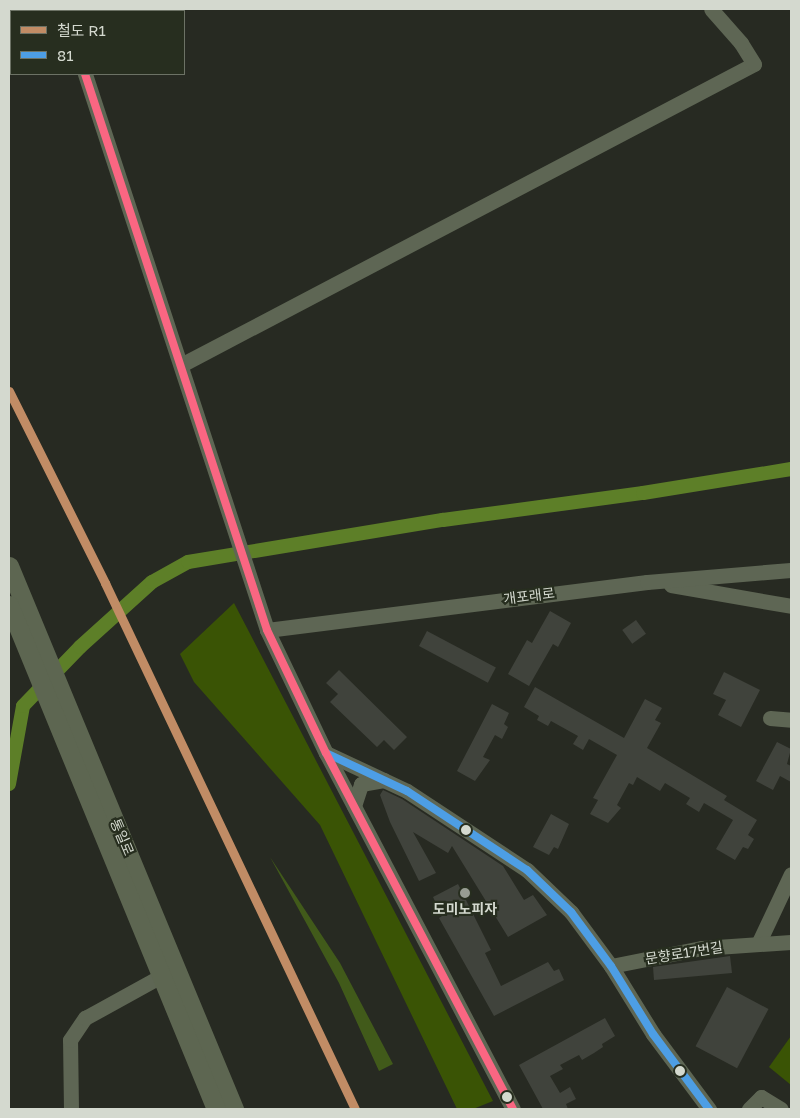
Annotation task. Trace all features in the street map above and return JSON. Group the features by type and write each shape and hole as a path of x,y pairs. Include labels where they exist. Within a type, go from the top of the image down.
{"main road":[{"name":"통일로","path":"11,571 234,1109"},
{"name":"통일로","path":"9,606 65,747 216,1109"}],"street":[{"path":"181,365 754,64 741,44 711,9"},
{"path":"85,75 267,630 326,753 513,1109"},
{"name":"개포래로","path":"267,630 322,621 647,582 791,570"},
{"path":"647,582 791,606"},
{"path":"770,718 791,720"},
{"path":"326,753 384,780 468,829 527,870 571,912 611,966 632,1004 709,1109"},
{"path":"354,806 361,784 384,780"},
{"path":"758,944 791,874"},
{"name":"문향로17번길","path":"611,966 702,948 791,942"},
{"path":"71,1109 70,1040 85,1018 161,976"},
{"path":"749,1109 761,1097 781,1109"}],"green space":[{"path":"234,603 493,1101 473,1109 457,1109 320,825 194,682 180,654"},
{"path":"270,857 340,963 393,1064 379,1071 339,983"},
{"path":"791,1036 791,1085 769,1067"}],"building":[{"path":"550,611 571,623 558,647 553,644 529,686 508,674 527,640 532,643"},
{"path":"636,620 646,634 632,644 622,630"},
{"path":"427,631 496,668 488,683 419,646"},
{"path":"339,670 407,737 394,750 384,740 377,747 330,702 338,694 326,683"},
{"path":"724,672 760,690 741,727 718,715 726,700 713,694"},
{"path":"535,687 624,738 645,699 662,708 655,720 661,723 647,748 727,796 724,800 757,820 748,835 754,839 748,849 743,847 735,860 716,849 733,820 704,803 699,812 686,804 690,798 665,783 660,791 637,777 633,785 629,783 617,805 621,808 608,823 590,814 598,800 593,798 617,755 589,739 583,750 573,744 578,736 551,721 548,726 537,720 539,716 524,707"},
{"path":"492,704 509,713 504,724 508,727 502,739 495,735 483,757 490,760 475,781 457,771"},
{"path":"777,742 791,749 787,764 791,766 791,782 780,776 773,790 756,781"},
{"path":"383,790 402,799 503,866 524,900 533,895 547,915 508,937 452,846 448,853 413,832 436,873 419,881 390,822 380,795"},
{"path":"551,814 569,824 558,849 554,847 549,855 533,847"},
{"path":"458,884 491,950 485,953 501,986 548,962 554,971 559,969 564,980 494,1016 439,918 442,916 433,897"},
{"path":"730,956 732,973 654,980 653,967"},
{"path":"727,987 768,1009 737,1068 696,1046"},
{"path":"605,1018 615,1036 602,1044 603,1047 582,1060 579,1055 560,1065 563,1069 550,1076 560,1093 570,1087 576,1099 566,1104 568,1109 543,1109 519,1065"}],"waterway":[{"path":"9,784 23,706 80,647 152,582 188,562 443,520 643,493 791,469"}],"rail line":[{"name":"R1","path":"9,391 105,583 355,1109"}],"transit line":[{"path":"85,75 267,630 326,753 513,1109"},
{"name":"81","path":"326,753 407,791 527,870 571,912 611,966 653,1034 709,1109"}],"place":[{"name":"도미노피자","path":"465,893"}]}
